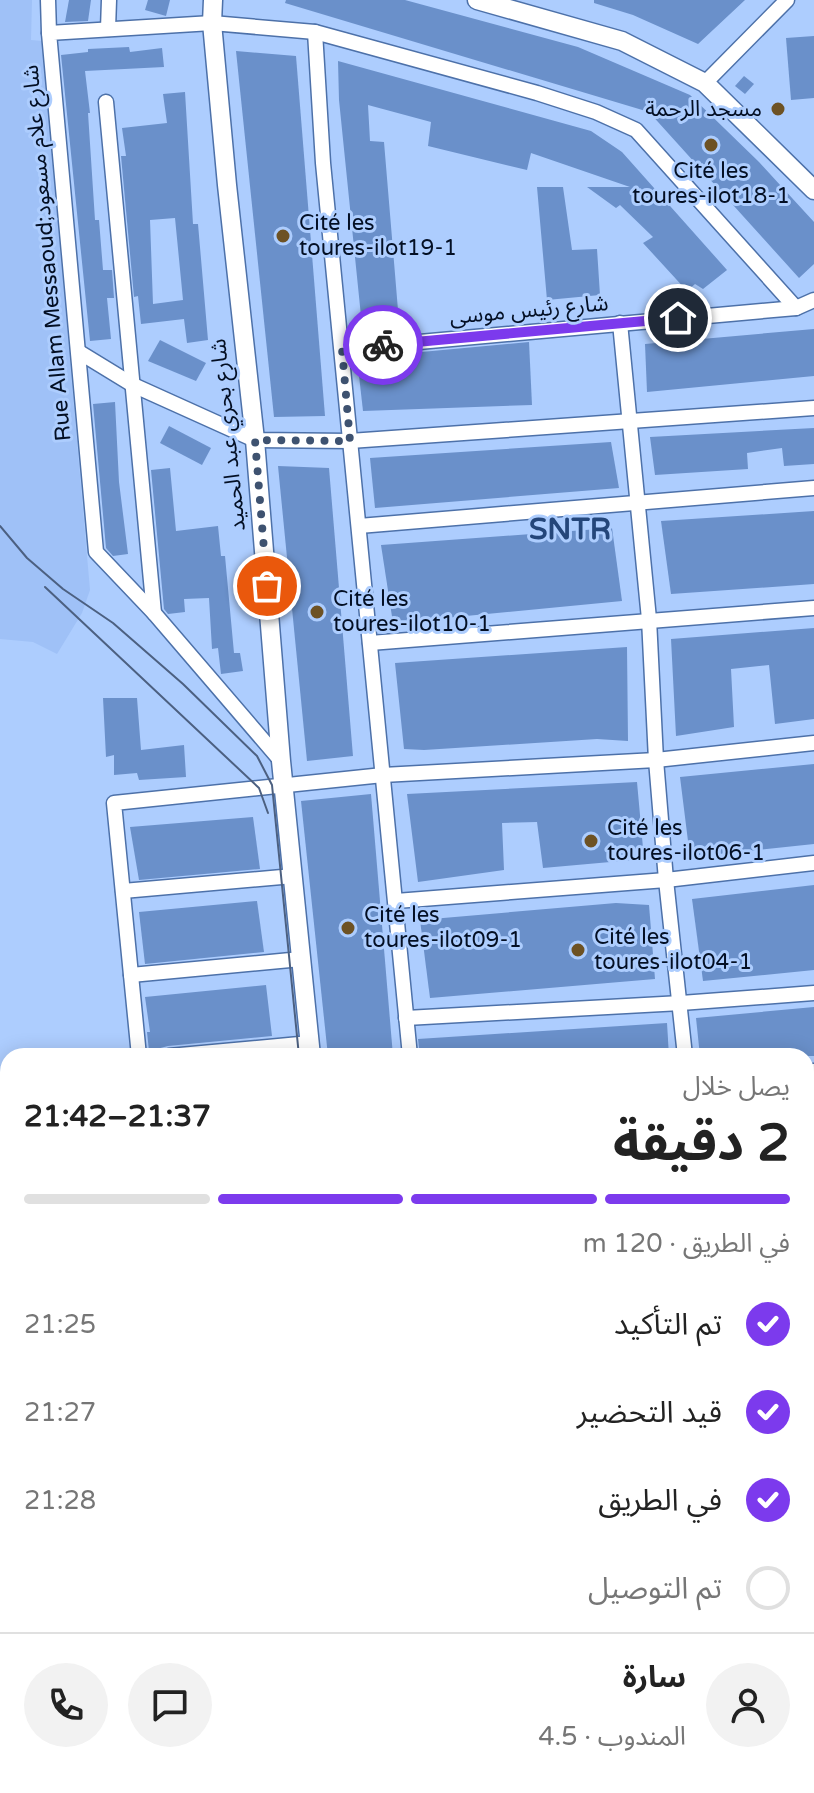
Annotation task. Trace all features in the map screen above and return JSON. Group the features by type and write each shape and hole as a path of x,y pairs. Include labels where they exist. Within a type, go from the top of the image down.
{"street":[{"path":"48,0 49,33"},
{"path":"108,29 109,0"},
{"name":"شارع بحري عبد الحميد","path":"213,0 212,23 227,185 255,440 283,785 311,1048"},
{"path":"477,0 622,41 705,83 814,190"},
{"path":"705,83 787,0"},
{"name":"Rue Allam Messaoud;شارع علام مسعود","path":"281,761 154,613 96,552 49,33 212,23 315,32 596,112 636,130 796,308"},
{"path":"315,32 323,163 409,1048"},
{"path":"106,102 154,613"},
{"name":"شارع رئيس موسى","path":"342,349 796,308 814,300"},
{"path":"620,323 649,619 666,880 684,1048"},
{"path":"79,352 133,385 255,440 350,441 814,408"},
{"path":"359,526 814,488"},
{"path":"370,643 814,608"},
{"path":"138,1048 114,803 383,775 656,760 814,743"},
{"path":"396,901 666,880 814,863"},
{"path":"123,891 293,876"},
{"path":"131,975 301,959"},
{"path":"406,1018 814,993"}],"shaded area":[{"path":"0,0 32,0 31,40 42,41 90,590 82,613 57,654 33,642 0,639"}],"building":[{"path":"69,0 91,0 88,21 65,22"},
{"path":"148,0 170,0 166,16 145,10"},
{"name":"Cité les toures-ilot18-1","path":"286,0 405,0 578,47 690,95 759,162 814,222 814,264 799,278 649,112 285,3"},
{"path":"594,0 745,0 698,44 633,15 594,3"},
{"path":"814,36 814,98 791,100 786,38"},
{"path":"129,47 130,52 162,48 164,67 85,71 95,220 99,220 103,270 112,270 114,298 107,298 111,339 90,341 61,55 88,52 88,49"},
{"name":"Cité les toures-ilot19-1","path":"236,51 296,56 325,416 274,417"},
{"path":"338,61 591,131 622,152 727,270 703,289 695,284 687,291 643,243 653,237 620,205 616,208 587,187 630,187 531,153 527,170 428,146 431,122 368,105 370,141 384,142 399,322 362,326 339,100"},
{"path":"744,76 754,84 745,94 735,86"},
{"path":"185,92 193,224 198,224 208,340 187,343 184,319 141,324 138,296 134,297 121,156 126,156 122,128 167,123 163,94","holes":["175,218 183,300 153,304 150,220"]},
{"path":"537,187 563,187 572,250 597,249 600,295 547,300"},
{"path":"814,329 814,376 647,392 645,344"},
{"path":"160,340 206,363 196,381 148,361"},
{"path":"529,342 532,405 363,411 357,358"},
{"path":"115,402 119,482 128,554 113,556 106,548 93,404"},
{"path":"169,426 211,448 202,465 160,443"},
{"path":"814,428 814,464 784,466 782,448 747,453 748,469 655,475 650,437"},
{"path":"611,442 619,488 375,508 370,458"},
{"name":"Cité les toures-ilot10-1","path":"278,466 329,468 353,756 307,761"},
{"path":"170,468 176,531 218,526 221,556 225,556 234,653 240,653 243,671 221,674 218,648 212,649 209,598 184,599 185,612 168,614 164,609 151,470"},
{"path":"814,511 814,584 671,594 661,521"},
{"path":"612,528 622,601 393,623 381,545"},
{"path":"814,628 814,719 775,724 769,665 731,669 734,727 676,736 671,639"},
{"path":"627,647 628,741 597,739 404,749 395,663"},
{"path":"103,698 137,698 141,750 184,745 186,777 139,780 137,773 114,775 114,755 106,757"},
{"path":"814,764 814,844 690,857 680,777"},
{"name":"Cité les toures-ilot06-1","path":"637,782 644,859 543,868 537,822 502,823 504,870 418,882 407,794"},
{"name":"Cité les toures-ilot09-1","path":"371,794 392,1048 327,1048 301,801"},
{"path":"253,817 260,869 139,880 130,827"},
{"path":"814,885 814,970 703,981 692,899"},
{"path":"257,901 264,952 145,964 139,912"},
{"name":"Cité les toures-ilot04-1","path":"616,903 649,905 655,979 430,998 420,920"},
{"path":"266,985 272,1036 149,1048 147,1032 150,1032 145,997"},
{"path":"814,1007 814,1048 699,1048 696,1018"},
{"path":"667,1023 669,1048 419,1048 418,1039"}],"tram line":[{"path":"0,526 27,558 63,589 113,623 183,684 257,756 272,785 298,1048"},
{"path":"45,587 259,788 268,813"}],"way so far":[{"path":"267,586 255,440 350,441 342,349 383,345"}],"place":[{"name":"مسجد الرحمة","path":"778,109"},
{"name":"Cité les toures-ilot18-1","path":"711,145"},
{"name":"Cité les toures-ilot19-1","path":"283,236"},
{"name":"Cité les toures-ilot10-1","path":"317,612"},
{"name":"Cité les toures-ilot06-1","path":"591,841"},
{"name":"Cité les toures-ilot09-1","path":"348,928"},
{"name":"Cité les toures-ilot04-1","path":"578,950"}],"district":[{"name":"SNTR","path":"570,529"}],"route":[{"path":"383,345 678,318"}]}
